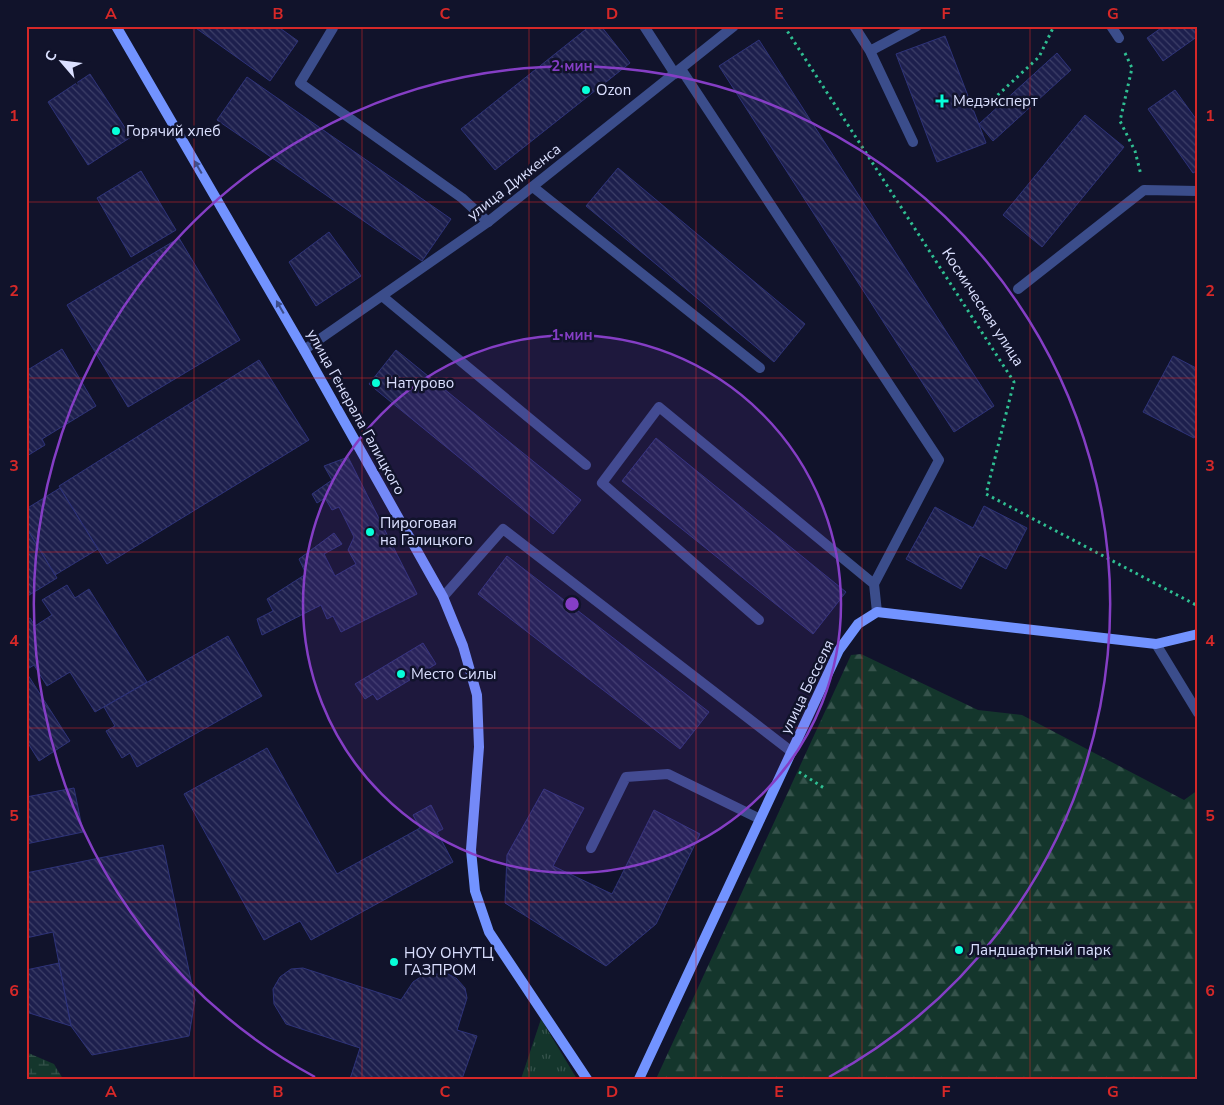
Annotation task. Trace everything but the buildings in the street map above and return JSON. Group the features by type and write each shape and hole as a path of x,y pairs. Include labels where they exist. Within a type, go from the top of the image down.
{"street":[{"name":"улица Генерала Галицкого","path":"116,26 304,350 443,597 463,646 477,695 479,747 471,850 475,891 489,932 587,1079"},
{"path":"331,26 333,28 300,83 462,198 488,222"},
{"path":"644,26 678,72 939,460 874,584 877,612 1156,644 1198,634"},
{"name":"улица Диккенса","path":"304,350 488,222 734,26"},
{"path":"854,26 870,51 913,142"},
{"path":"870,51 917,26"},
{"path":"1111,26 1119,38"},
{"path":"533,187 760,368"},
{"path":"1018,290 1144,190 1198,191"},
{"path":"382,296 586,465"},
{"path":"759,620 602,483 659,407 874,584"},
{"path":"443,597 503,529 792,752"},
{"name":"улица Бесселя","path":"639,1079 839,650 858,624 877,612"},
{"path":"1156,644 1198,713"},
{"path":"591,848 626,777 668,774 760,819"}],"path":[{"name":"Космическая улица","path":"784,26 1014,382 986,494 1198,606"},
{"path":"988,104 1039,57 1054,26"},
{"path":"1119,38 1132,68 1120,121 1135,151 1144,190"},
{"path":"786,763 824,788"}],"green space":[{"name":"Ландшафтный парк","path":"861,654 978,710 1022,715 1184,800 1198,790 1198,1079 656,1079 851,655"},
{"path":"541,1019 577,1079 521,1079"},
{"path":"26,1052 54,1064 63,1079 26,1079"}],"place":[{"name":"Ozon","path":"586,90"},
{"name":"Медэксперт","path":"942,101"},
{"name":"Горячий хлеб","path":"116,131"},
{"name":"Натурово","path":"376,383"},
{"name":"Пироговая на Галицкого","path":"370,532"},
{"name":"Место Силы","path":"401,674"},
{"name":"Ландшафтный парк","path":"959,950"},
{"name":"НОУ ОНУТЦ ГАЗПРОМ","path":"394,962"}]}
